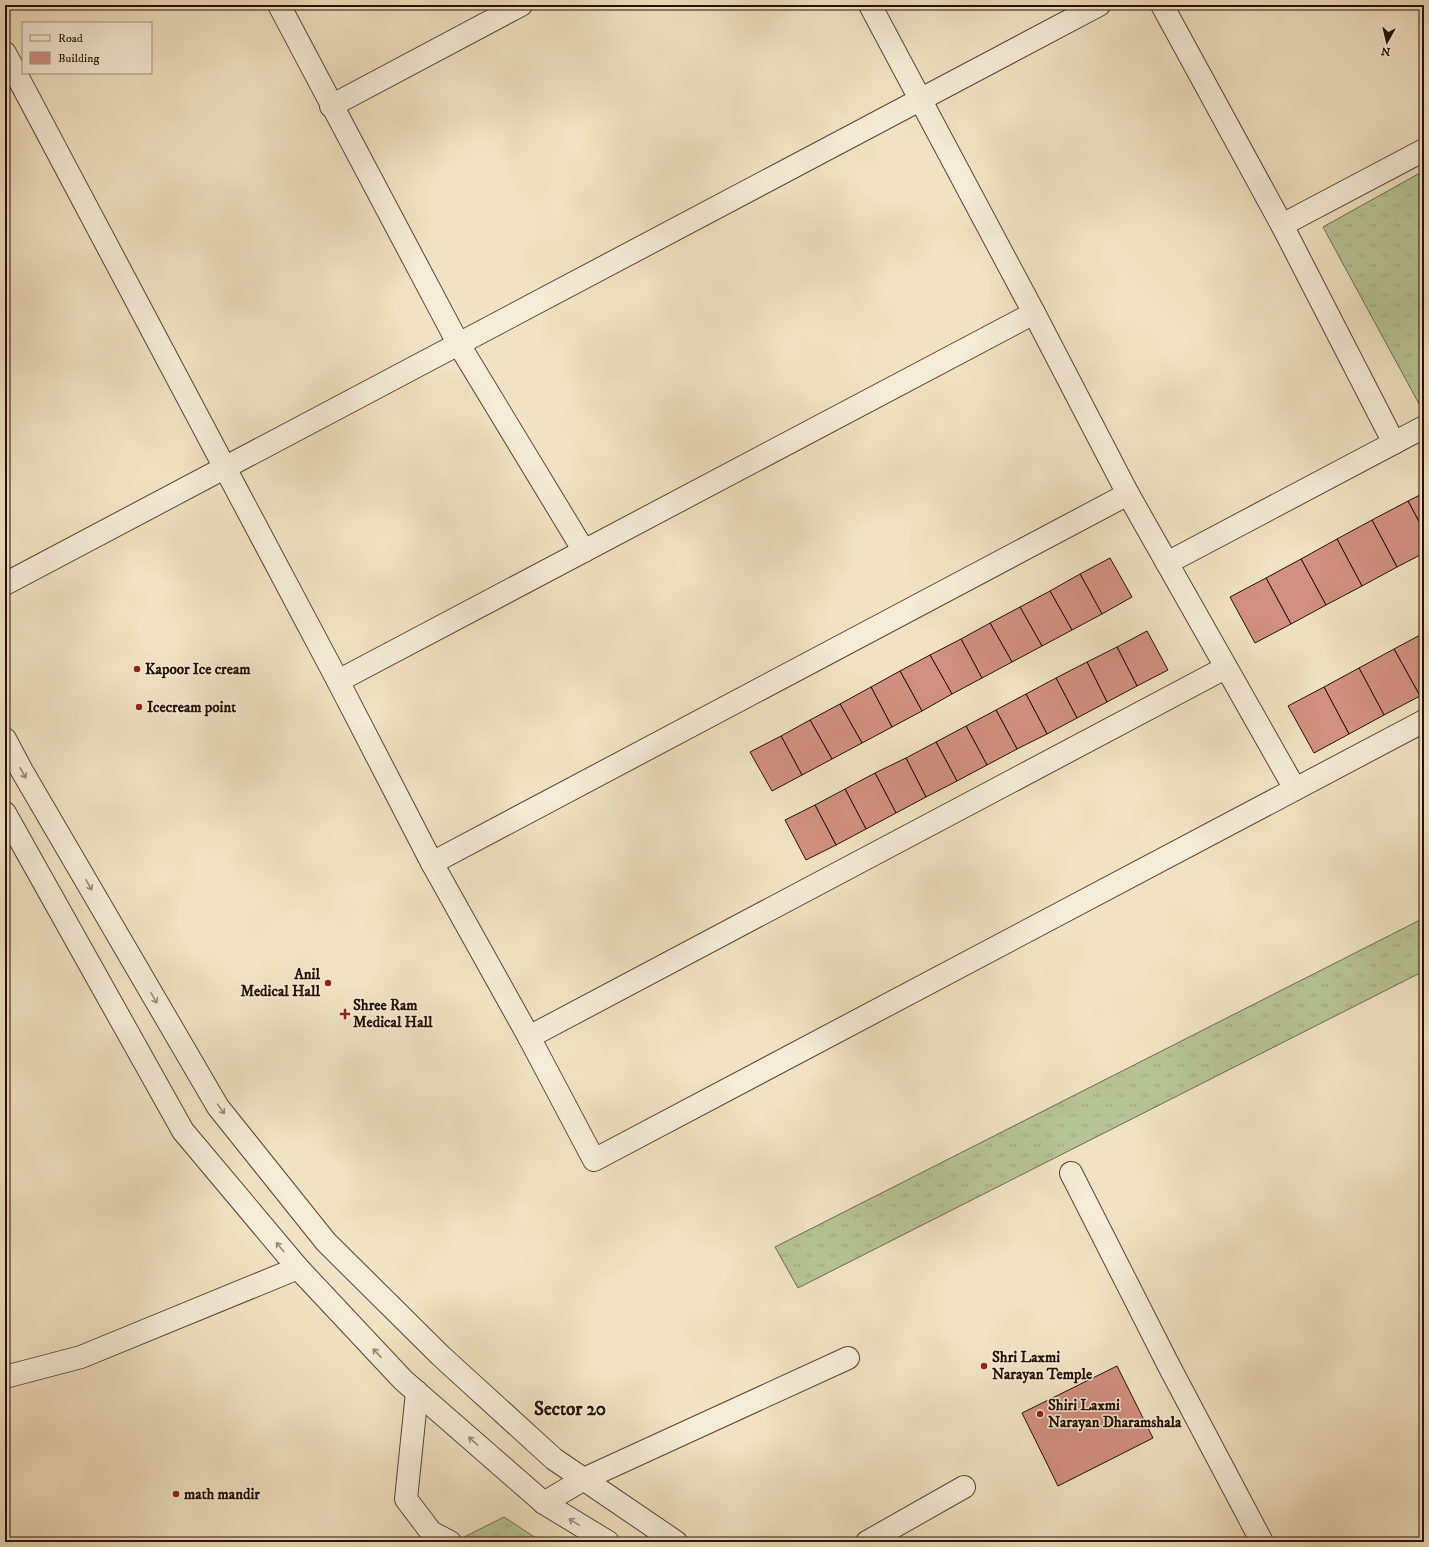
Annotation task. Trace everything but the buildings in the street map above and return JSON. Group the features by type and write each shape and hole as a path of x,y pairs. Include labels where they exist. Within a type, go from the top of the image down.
{"street":[{"path":"279,5 331,106 458,343 584,551"},
{"path":"331,106 521,5"},
{"path":"870,5 1034,313 1128,494 1295,789"},
{"path":"5,584 1099,5"},
{"path":"1162,5 1282,225 1394,443"},
{"path":"5,53 338,681 432,863 529,1037 594,1160 1424,721"},
{"path":"1282,225 1424,150"},
{"path":"338,681 1034,313"},
{"path":"1167,563 1424,427"},
{"path":"432,863 1128,494"},
{"path":"529,1037 1226,668"},
{"path":"5,739 22,771 218,1107 326,1242 441,1356 554,1459 676,1542"},
{"path":"5,813 183,1130 298,1268 403,1380 544,1503 608,1542"},
{"path":"1071,1173 1168,1366 1262,1542"},
{"path":"5,1377 81,1357 298,1268"},
{"path":"544,1503 584,1479 848,1358"},
{"path":"417,1392 406,1499 431,1532 450,1542"},
{"path":"867,1542 964,1487"}],"green space":[{"path":"1420,173 1424,181 1424,413 1323,227"},
{"path":"1424,918 1424,971 798,1288 775,1247"},
{"path":"504,1517 542,1542 454,1542"}],"place":[{"name":"Kapoor Ice cream","path":"137,669"},
{"name":"Icecream point","path":"139,707"},
{"name":"Anil Medical Hall","path":"328,983"},
{"name":"Shree Ram Medical Hall","path":"345,1014"},
{"name":"Shri Laxmi Narayan Temple","path":"984,1366"},
{"name":"Shiri Laxmi Narayan Dharamshala","path":"1040,1414"},
{"name":"math mandir","path":"176,1494"}],"district":[{"name":"Sector 20","path":"570,1408"}]}
